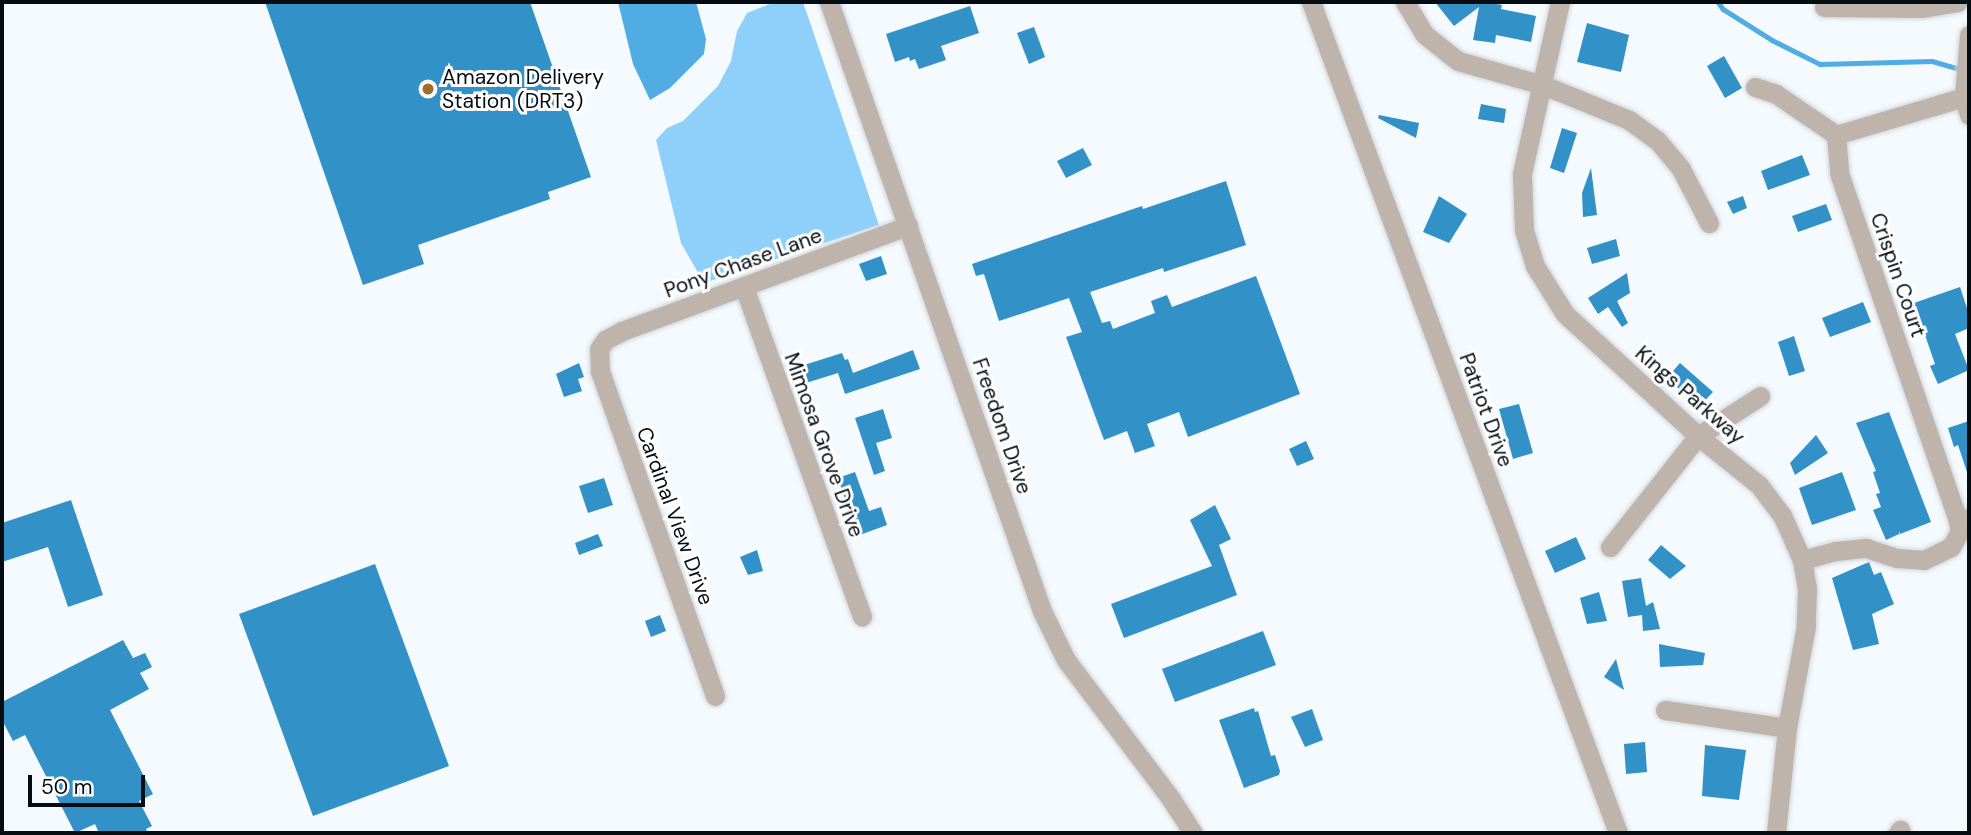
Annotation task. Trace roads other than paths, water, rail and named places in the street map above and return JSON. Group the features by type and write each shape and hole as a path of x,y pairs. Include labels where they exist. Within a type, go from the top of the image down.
{"street":[{"name":"Freedom Drive","path":"829,2 1042,611 1066,660 1171,799 1193,833"},
{"name":"Patriot Drive","path":"1311,2 1618,833"},
{"path":"1405,2 1424,34 1458,61 1543,85 1629,120 1657,140 1681,169 1709,223"},
{"name":"Kings Parkway","path":"1560,2 1543,85 1524,155 1520,193 1524,230 1535,266 1565,314 1698,436 1752,478 1772,499 1792,532 1802,559 1807,587 1806,626 1787,728 1776,833"},
{"path":"1824,7 1922,8 1958,2"},
{"path":"1755,88 1776,94 1836,135 1967,106 1969,35"},
{"name":"Crispin Court","path":"1836,135 1839,173 1963,518"},
{"name":"Pony Chase Lane","path":"598,349 606,340 622,331 908,226"},
{"name":"Mimosa Grove Drive","path":"744,288 862,617"},
{"name":"Cardinal View Drive","path":"598,349 597,360 604,384 715,696"},
{"path":"1610,547 1698,436 1760,396"},
{"path":"1802,559 1836,551 1866,548 1897,558 1924,560 1951,547 1960,531 1963,518"},
{"path":"1665,710 1787,728"}],"waterway":[{"path":"1718,2 1723,9 1772,40 1820,64 1932,61 1960,69"}],"place":[{"name":"Amazon Delivery Station (DRT3)","path":"428,89"}]}
